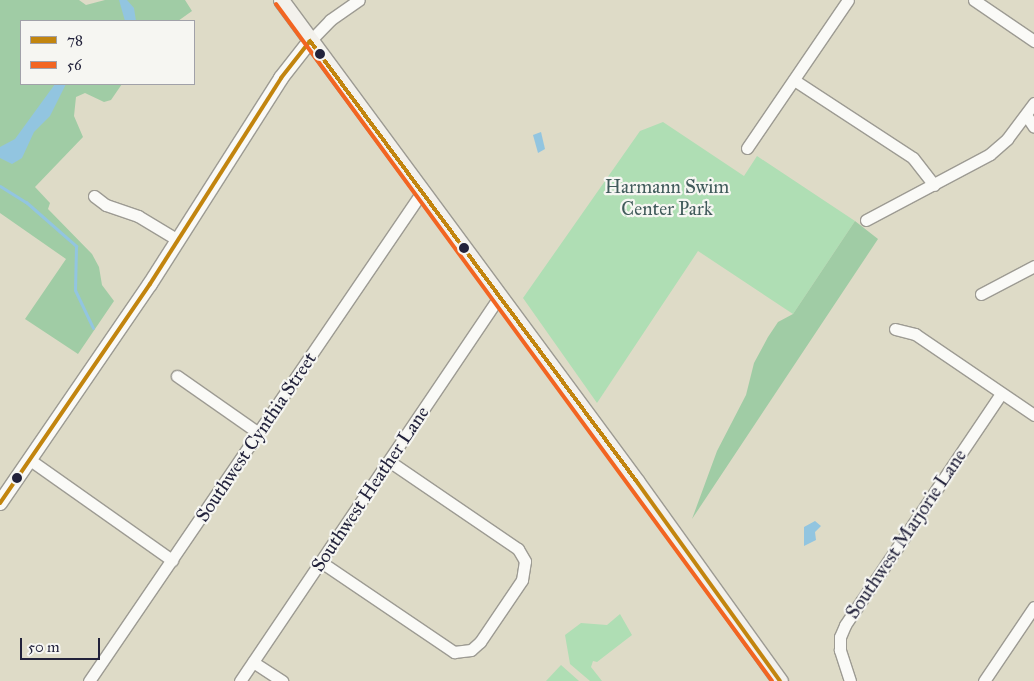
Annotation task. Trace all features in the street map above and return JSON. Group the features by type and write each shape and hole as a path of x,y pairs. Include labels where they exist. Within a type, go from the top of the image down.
{"main road":[{"path":"281,0 500,296 780,681"}],"street":[{"path":"1,499 30,460 178,240 281,78 310,41 330,20 359,0"},
{"path":"747,148 848,0"},
{"path":"974,0 1034,41"},
{"path":"794,80 914,158 934,185"},
{"path":"866,220 990,154 1034,104"},
{"path":"1026,115 1034,127"},
{"name":"Southwest Cynthia Street","path":"89,681 422,192"},
{"path":"94,196 106,205 138,216 178,240"},
{"path":"981,294 1034,266"},
{"name":"Southwest Heather Lane","path":"240,681 500,296"},
{"path":"895,329 915,334 1034,415"},
{"path":"177,376 257,432"},
{"name":"Southwest Marjorie Lane","path":"850,681 840,650 840,637 845,626 1001,394"},
{"path":"30,460 172,560"},
{"path":"321,562 454,652 471,650 485,635 522,580 525,561 518,550 389,460"},
{"path":"984,681 1034,607"},
{"path":"253,662 282,681"}],"green space":[{"path":"0,0 79,0 86,5 105,0 185,0 192,11 179,20 20,20 20,85 121,85 111,100 104,102 85,93 76,97 74,116 83,137 35,187 50,203 48,209 92,254 99,267 102,285 114,301 78,354 25,319 66,259 0,213"},
{"name":"Harmann Swim Center Park","path":"663,122 744,176 757,156 855,221 793,314 698,251 597,403 523,298 640,131"},
{"path":"855,221 878,239 692,519 717,451 746,395 754,363 768,337 778,322 793,314"},
{"path":"620,614 632,635 597,662 593,661 591,667 602,681 590,681 570,664 565,635 581,623 607,625"},
{"path":"561,665 579,681 546,681"}],"water":[{"path":"119,0 127,0 134,8 136,20 125,20"},
{"path":"54,85 66,85 50,116 34,132 22,158 12,164 0,158 0,147 15,139"},
{"path":"541,132 545,149 538,153 533,135"},
{"path":"815,521 821,526 815,532 816,540 804,546 804,527"}],"waterway":[{"path":"0,186 26,202 76,246 75,290 93,328"}],"transit line":[{"name":"56","path":"276,4 772,681"},
{"name":"78","path":"310,41 637,482 780,681"},
{"name":"78","path":"0,503 150,284 281,78 310,41"}]}
